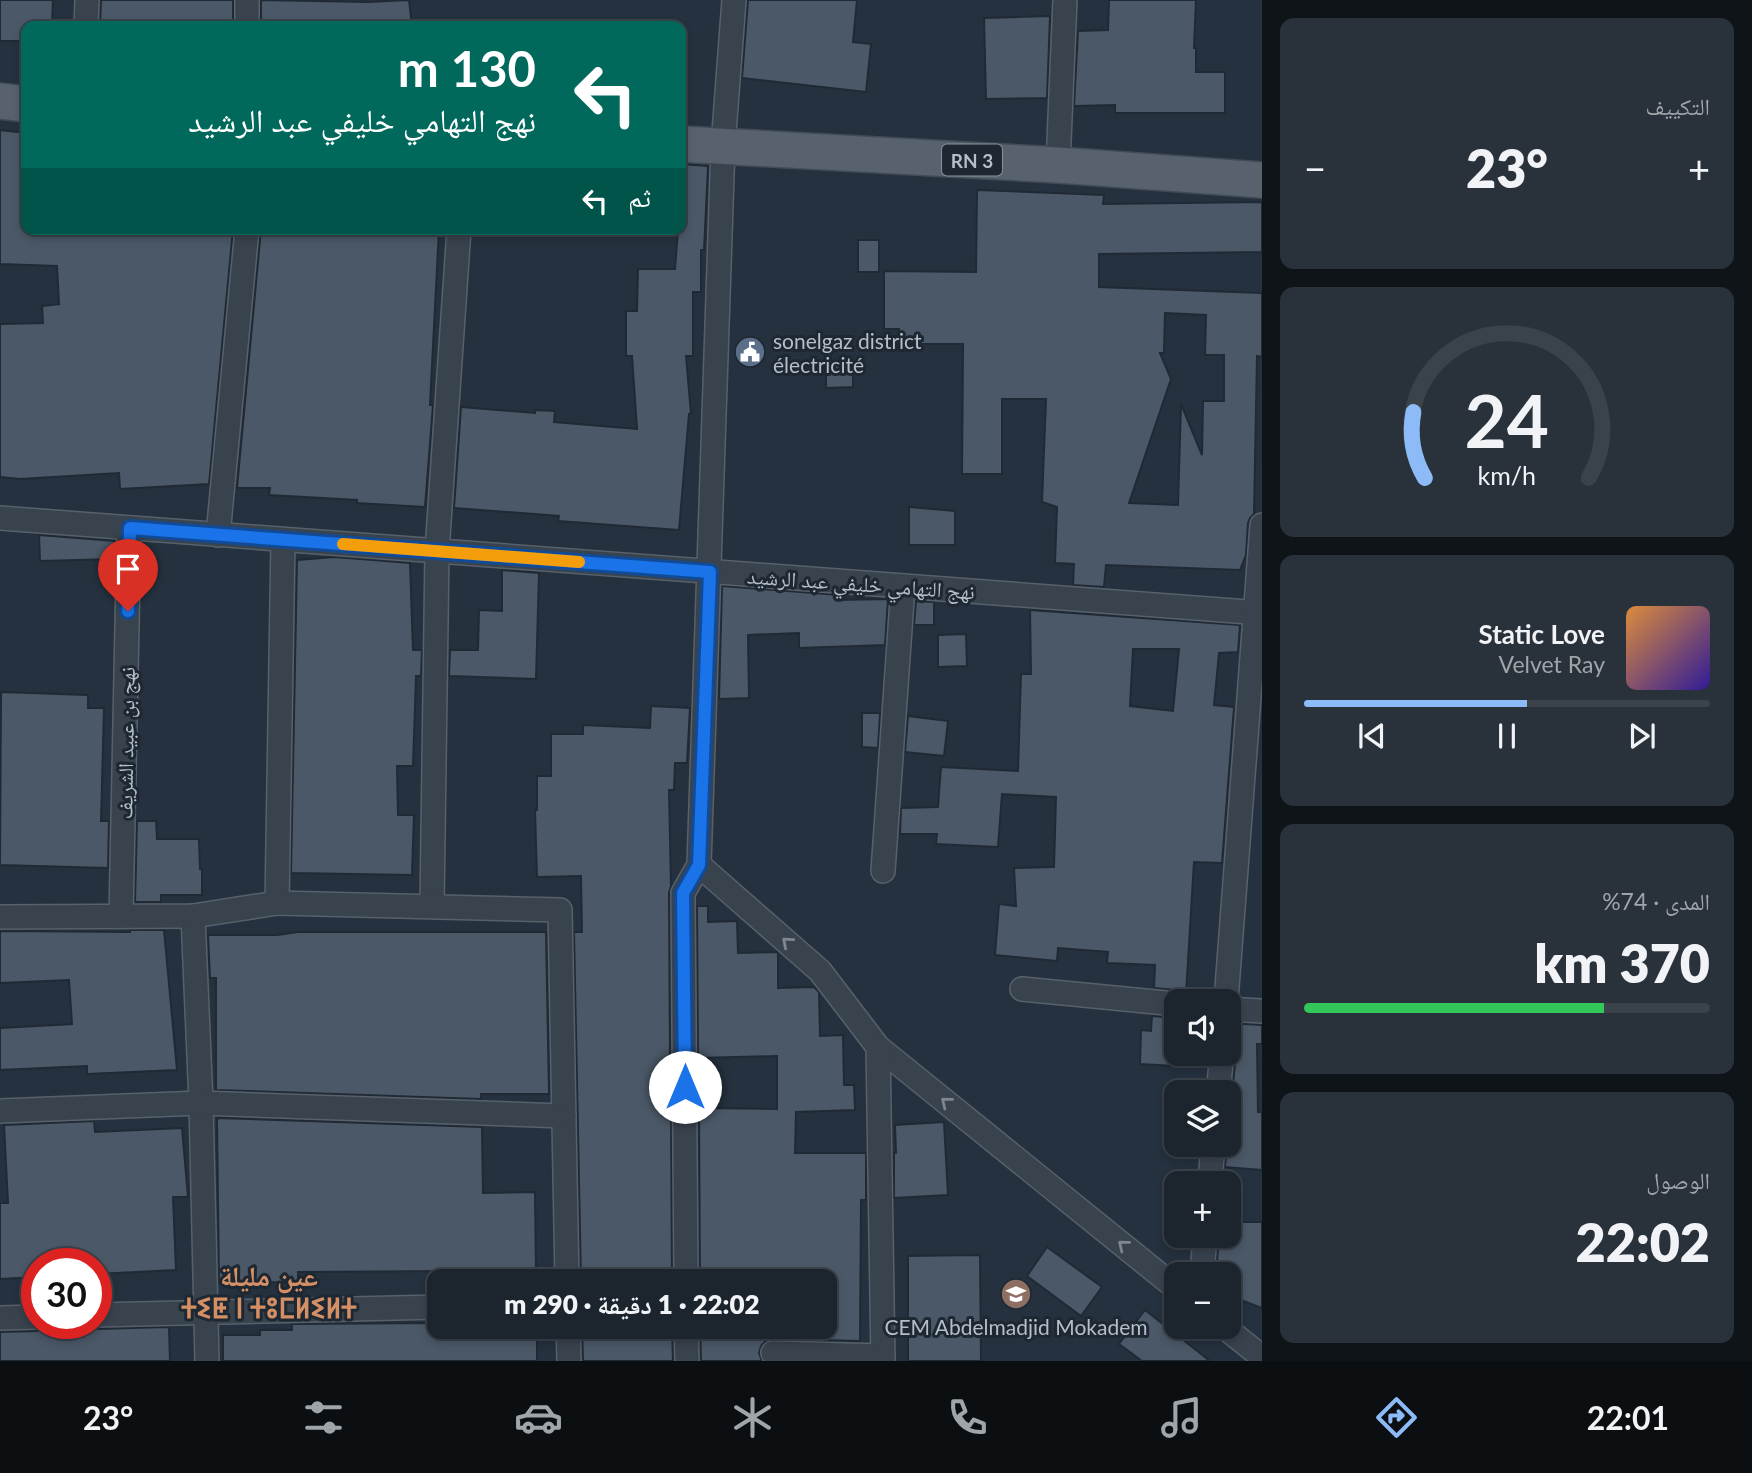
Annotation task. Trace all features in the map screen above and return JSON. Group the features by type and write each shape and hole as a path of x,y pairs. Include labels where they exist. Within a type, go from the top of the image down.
{"main road":[{"path":"0,101 21,103"},
{"name":"RN 3","path":"686,144 1058,165 1262,180"}],"street":[{"path":"86,21 87,0"},
{"path":"247,0 247,21"},
{"path":"686,1269 683,893 699,865 723,146 734,0"},
{"path":"1058,165 1065,0"},
{"path":"218,535 246,235"},
{"path":"432,906 437,551 459,235"},
{"name":"نهج التهامي خليفي عبد الرشيد","path":"0,518 1259,613"},
{"path":"1227,989 1259,613 1262,525"},
{"name":"نهج بن عبيد الشريف","path":"121,916 130,528"},
{"path":"277,903 283,540"},
{"path":"883,871 903,586"},
{"path":"699,865 820,971 878,1047 1164,1278"},
{"path":"0,917 193,916 277,903 560,910 567,1269"},
{"path":"193,916 201,1103 207,1361"},
{"path":"1022,989 1164,1003"},
{"path":"1241,1010 1262,1011"},
{"path":"773,1353 883,1359 878,1047"},
{"path":"0,1111 201,1103 564,1116"},
{"path":"112,1314 427,1307"},
{"path":"0,1318 21,1317"},
{"path":"568,1339 569,1361"},
{"path":"686,1339 687,1361"},
{"path":"1239,1339 1262,1357"}],"building":[{"path":"0,0 53,0 52,21 21,21 21,41 0,41"},
{"path":"101,0 233,0 233,21 100,21"},
{"path":"261,0 409,0 411,21 261,21"},
{"path":"748,0 857,0 853,42 871,44 866,92 742,78"},
{"path":"1109,0 1196,0 1196,72 1225,72 1225,113 1115,113 1115,105 1074,106 1078,31 1108,30"},
{"path":"1050,16 1047,98 986,99 984,18"},
{"path":"0,130 21,132 21,235 232,235 209,484 120,489 119,473 20,479 0,477 0,324 43,323 42,306 59,304 57,266 0,264"},
{"path":"686,164 708,166 704,250 701,250 701,292 693,292 693,356 686,356 691,414 679,530 558,521 559,516 454,508 461,407 535,413 535,410 555,411 554,422 637,429 632,356 626,356 626,311 637,311 638,269 675,269 678,235 686,235"},
{"path":"977,190 1104,195 1103,204 1262,202 1262,252 1099,254 1099,287 1262,293 1262,357 1257,356 1254,514 1248,523 1246,555 1240,570 1106,565 1104,587 1073,585 1074,564 1055,563 1057,507 1042,502 1046,399 1002,399 1002,474 962,474 963,344 900,344 899,329 884,329 884,271 976,272","holes":["1165,313 1206,315 1205,355 1224,355 1224,401 1203,401 1202,455 1181,404 1178,505 1129,503 1171,379 1160,353 1164,353"]},
{"path":"260,235 439,235 430,405 433,405 425,507 269,495 270,488 237,488"},
{"path":"858,240 879,240 879,272 858,272"},
{"path":"853,364 853,387 826,388 826,365"},
{"path":"909,507 955,511 955,545 909,545"},
{"path":"39,535 115,541 114,559 40,561"},
{"path":"335,557 410,563 413,650 422,650 421,676 416,676 413,766 397,766 398,815 414,815 412,875 291,873 297,560"},
{"path":"502,570 539,573 536,679 449,676 450,650 478,650 479,610 502,611"},
{"path":"722,586 839,595 839,600 888,599 885,645 799,648 799,633 748,635 749,698 719,699"},
{"path":"916,601 934,602 934,625 914,625"},
{"path":"1030,610 1240,625 1238,652 1219,653 1214,705 1234,707 1222,863 1194,862 1186,989 1154,988 1155,965 1107,963 1108,952 1058,948 1057,961 995,955 999,904 1016,906 1014,868 1054,867 1056,797 1002,794 998,847 936,844 937,834 900,834 901,808 938,807 941,767 1018,771 1021,674 1031,674","holes":["1133,649 1179,649 1173,711 1130,706"]},
{"path":"966,634 967,666 938,667 938,635"},
{"path":"1,692 88,695 88,708 104,708 101,821 109,821 108,868 0,865"},
{"path":"651,706 690,708 687,763 675,763 674,790 669,790 670,1059 665,1059 668,1108 671,1108 672,1269 581,1269 574,932 582,932 581,876 537,877 537,776 551,776 551,734 583,734 583,725 650,728"},
{"path":"862,713 880,713 878,748 862,747"},
{"path":"908,716 948,721 944,756 905,752"},
{"path":"137,821 156,821 157,839 199,839 202,895 161,895 161,902 135,902"},
{"path":"697,906 708,906 708,922 737,921 738,953 778,952 778,988 814,987 819,992 820,1036 843,1035 844,1085 854,1085 855,1110 796,1112 795,1153 866,1153 866,1200 861,1200 860,1341 773,1339 837,1339 837,1269 700,1269 699,1108 777,1109 777,1056 698,1058"},
{"path":"164,930 177,1070 87,1074 87,1066 0,1070 0,1028 72,1024 69,980 0,983 0,931"},
{"path":"298,932 546,932 549,1094 481,1094 481,1099 216,1090 216,978 210,978 208,935 277,935"},
{"path":"1152,1016 1164,1017 1164,1065 1140,1064 1141,1030 1151,1031"},
{"path":"1241,1024 1262,1025 1262,1044 1257,1044 1258,1112 1262,1112 1262,1170 1225,1167 1226,1157 1241,1157 1241,1080 1233,1080 1235,1066 1241,1066"},
{"path":"217,1118 482,1127 483,1193 535,1192 536,1269 298,1272 298,1282 219,1283"},
{"path":"94,1121 95,1132 182,1128 188,1197 173,1197 176,1270 112,1273 112,1248 21,1248 21,1278 0,1279 0,1203 8,1203 4,1125"},
{"path":"944,1122 948,1195 894,1198 895,1125"},
{"path":"1241,1222 1262,1222 1262,1308 1241,1300 1241,1262 1217,1262 1218,1248 1241,1248"},
{"path":"1047,1247 1102,1287 1081,1316 1027,1276"},
{"path":"980,1255 981,1361 908,1361 908,1256"},
{"path":"1145,1310 1164,1325 1164,1339 1182,1339 1210,1361 1142,1361 1119,1344"},
{"path":"427,1323 427,1339 537,1339 537,1361 223,1361 223,1335 260,1335 260,1330 292,1330 292,1324"},
{"path":"169,1327 170,1361 0,1361 0,1332 21,1331 21,1339 112,1339 112,1329"},
{"path":"582,1339 672,1339 673,1361 583,1361"},
{"path":"700,1339 773,1339 761,1346 759,1353 762,1361 701,1361"}],"slow traffic":[{"path":"343,544 579,562"}],"place":[{"name":"sonelgaz district électricité","path":"750,352"},
{"name":"CEM Abdelmadjid Mokadem","path":"1016,1294"}],"district":[{"name":"عين مليلة ⵜⵉⵟ ⵏ ⵜⵓⵎⵍⵉⵍⵜ","path":"269,1291"}],"route":[{"path":"128,611 130,528 710,572 699,865 683,893 685,1087"}]}
